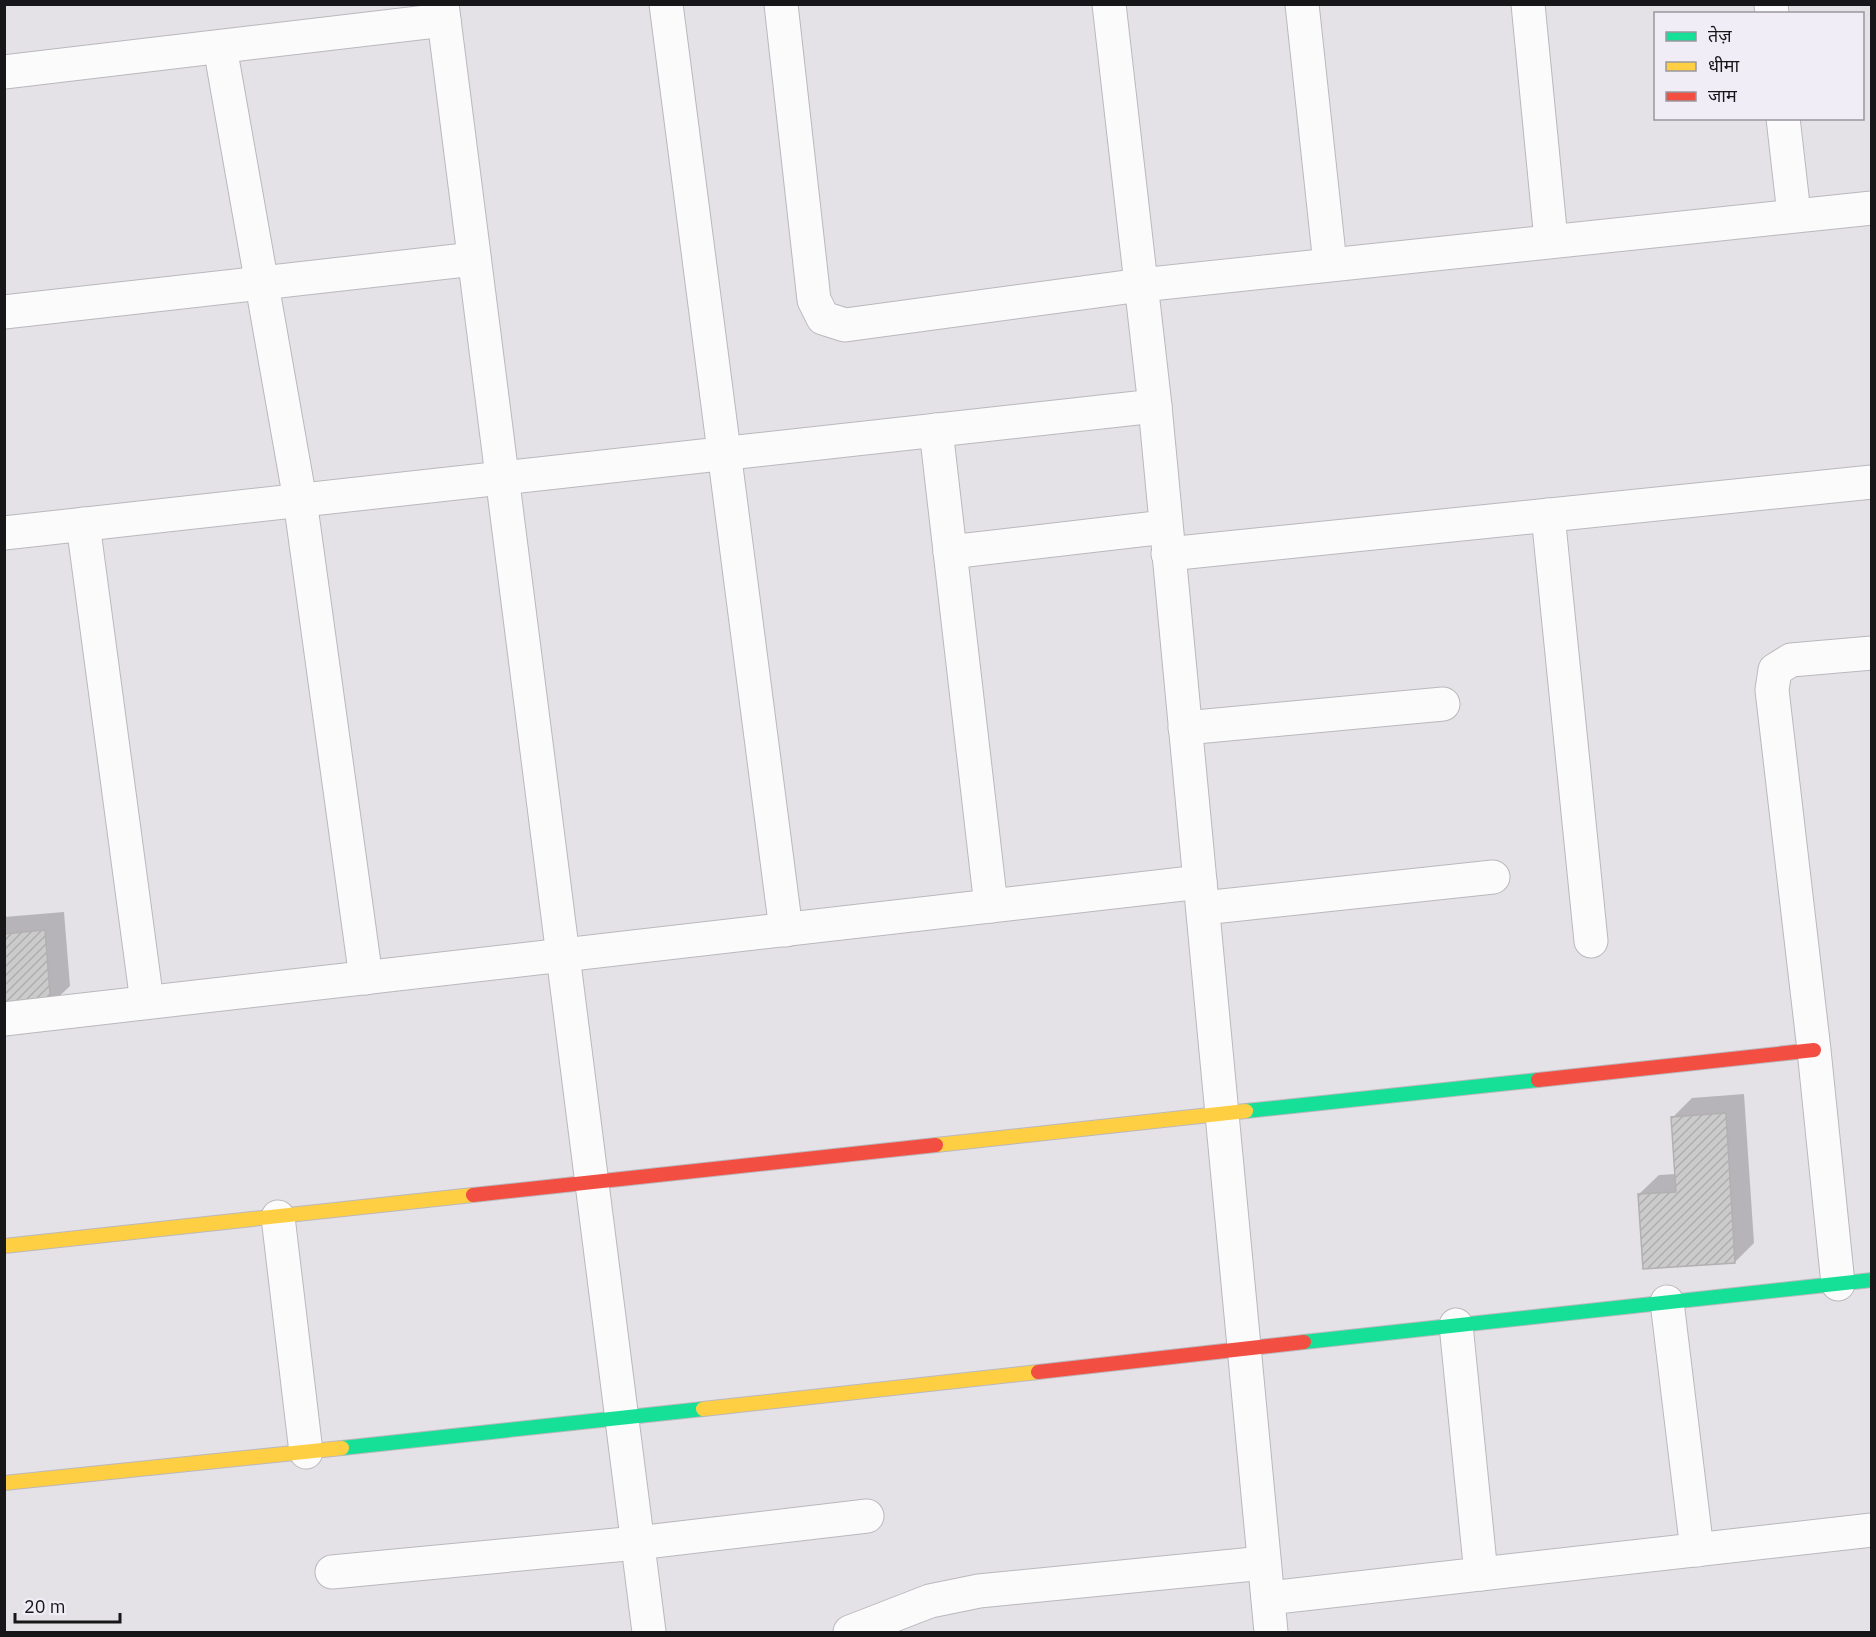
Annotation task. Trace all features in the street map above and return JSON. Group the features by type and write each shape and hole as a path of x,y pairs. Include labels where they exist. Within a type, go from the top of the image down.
{"street":[{"path":"666,4 786,930"},
{"path":"781,4 814,300 823,318 845,325 1141,285 1794,214 1872,208"},
{"path":"1109,4 1155,406 1271,1632"},
{"path":"1302,4 1330,264"},
{"path":"1528,4 1551,240"},
{"path":"4,72 220,47 443,12 561,955 649,1632"},
{"path":"220,47 300,500 366,978"},
{"path":"1783,120 1794,214"},
{"path":"4,312 474,259"},
{"path":"4,533 1155,406"},
{"path":"936,430 991,906"},
{"path":"950,552 1167,541 1548,515 1872,482"},
{"path":"1548,515 1592,941"},
{"path":"82,524 147,1002"},
{"path":"1838,1284 1814,1050 1772,690 1775,670 1791,660 1872,653"},
{"path":"1185,728 1443,704"},
{"path":"4,1019 991,906 1493,877"},
{"path":"4,1246 1814,1050"},
{"path":"278,1217 306,1452"},
{"path":"4,1483 621,1419 1244,1347 1872,1281"},
{"path":"1667,1302 1697,1550"},
{"path":"1456,1325 1481,1574"},
{"path":"332,1572 637,1543 867,1516"},
{"path":"1268,1598 1872,1530"},
{"path":"850,1632 930,1601 979,1592 1264,1563"}],"building":[{"path":"45,930 51,1006 4,1011 4,934"},
{"path":"1726,1113 1735,1263 1643,1269 1638,1194 1676,1192 1671,1117"}],"traffic: fast":[{"path":"1246,1111 1538,1080"},
{"path":"1304,1342 1872,1280"},
{"path":"342,1448 703,1409"}],"traffic: slow":[{"path":"936,1145 1246,1111"},
{"path":"4,1246 473,1195"},
{"path":"703,1409 1038,1372"},
{"path":"4,1483 342,1448"}],"traffic: jam":[{"path":"1538,1080 1814,1050"},
{"path":"473,1195 936,1145"},
{"path":"1038,1372 1304,1342"}]}
